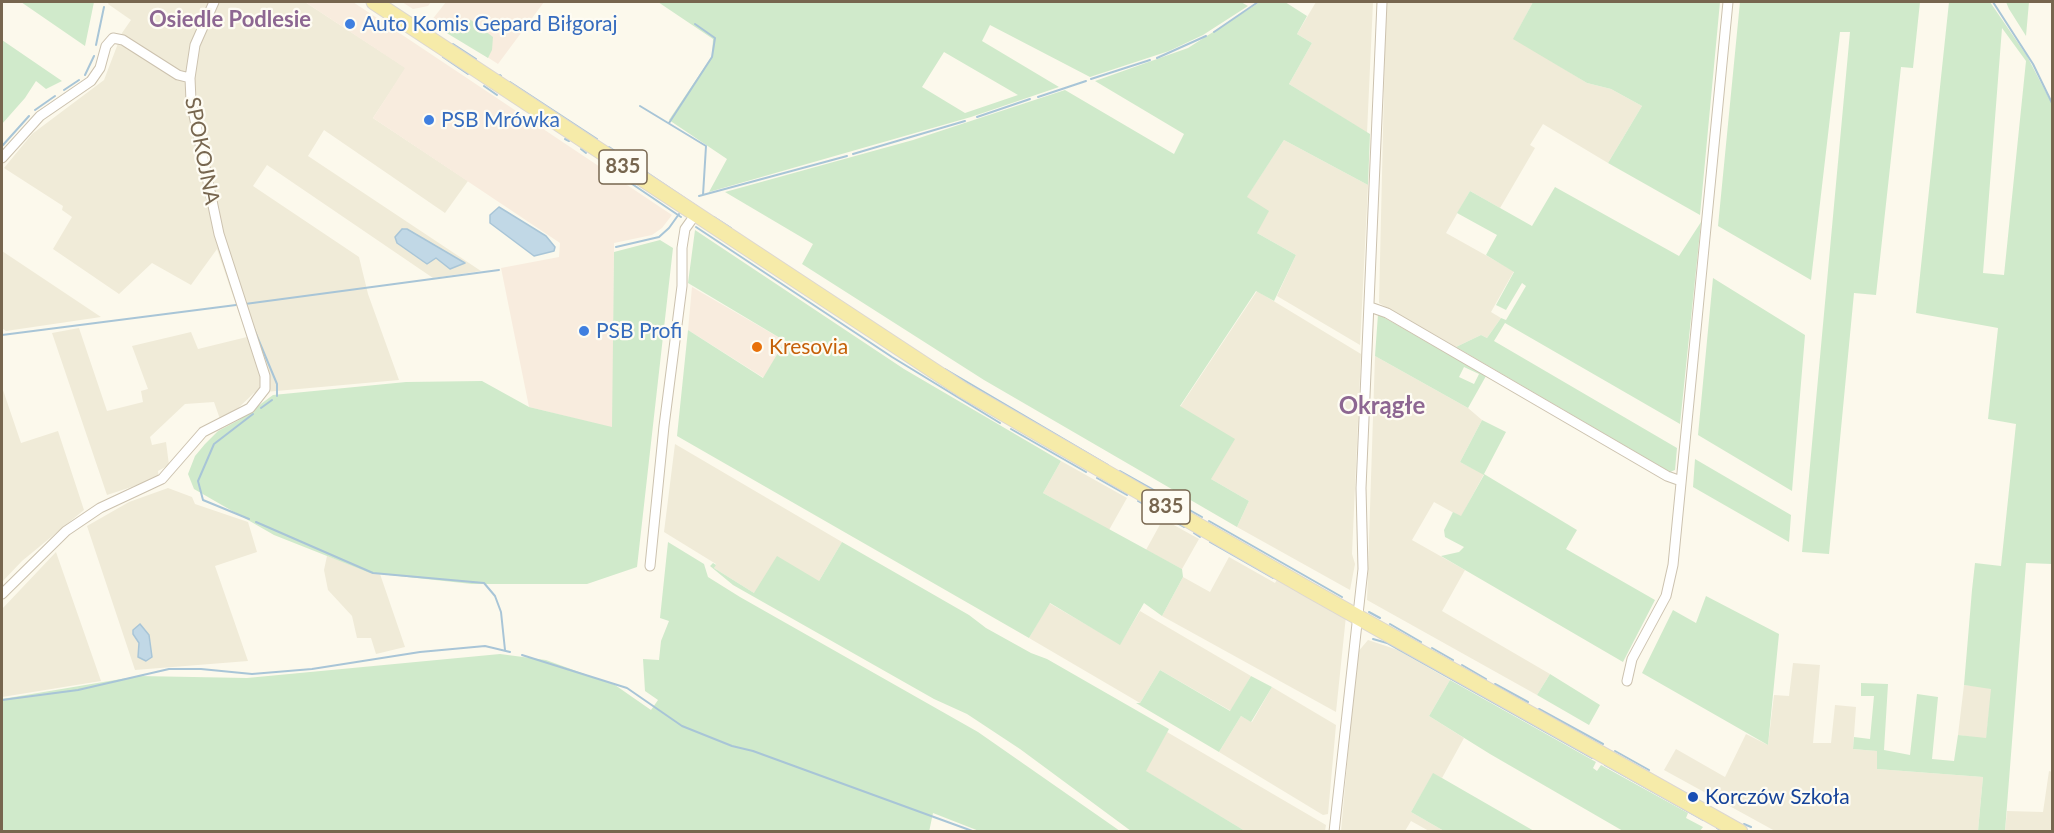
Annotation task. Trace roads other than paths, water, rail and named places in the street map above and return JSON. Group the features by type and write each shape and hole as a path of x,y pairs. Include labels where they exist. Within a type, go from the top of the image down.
{"main road":[{"name":"835","path":"374,2 963,390 1356,616 1740,831"}],"street":[{"name":"SPOKOJNA","path":"2,594 66,531 100,508 162,479 203,432 244,412 262,396 265,389 265,376 239,302 211,200 192,112 190,78 198,35 214,2"},
{"path":"1334,831 1363,569 1361,488 1382,2"},
{"path":"1627,681 1632,659 1663,603 1670,581 1728,2"},
{"path":"2,158 36,119 91,81 100,68 106,46 113,38 123,40 178,75 190,78"},
{"path":"650,566 664,426 682,286 682,248 688,211"},
{"path":"1370,307 1387,313 1667,476 1681,481"}],"water":[{"path":"499,207 546,236 555,247 554,251 534,256 490,223 490,215"},
{"path":"402,229 407,229 465,263 450,269 436,258 427,264 397,243 395,237"},
{"path":"140,624 149,635 152,657 146,661 138,657 139,643 133,634 133,630"}],"waterway":[{"path":"1214,32 1258,2"},
{"path":"1993,2 2033,64 2052,103"},
{"path":"96,45 104,7"},
{"path":"669,123 712,57 715,38 695,24"},
{"path":"1157,58 1206,36"},
{"path":"453,44 476,59"},
{"path":"85,75 94,56"},
{"path":"443,57 468,74"},
{"path":"1091,79 1150,60"},
{"path":"64,90 79,80"},
{"path":"1038,97 1086,81"},
{"path":"510,82 597,139"},
{"path":"484,86 497,95"},
{"path":"35,110 55,96"},
{"path":"977,117 1030,99"},
{"path":"640,106 706,146 703,195"},
{"path":"3,145 29,116"},
{"path":"853,154 965,121"},
{"path":"565,139 569,141"},
{"path":"609,147 698,207"},
{"path":"581,149 586,153"},
{"path":"699,196 847,156"},
{"path":"601,163 681,217"},
{"path":"616,247 659,237 679,214"},
{"path":"714,217 731,228"},
{"path":"696,227 892,357 1000,423"},
{"path":"245,304 499,270"},
{"path":"2,335 236,305"},
{"path":"254,329 277,384 277,396"},
{"path":"945,369 1108,465"},
{"path":"261,408 272,400"},
{"path":"249,519 203,500 198,481 214,444 253,414"},
{"path":"1011,429 1086,472"},
{"path":"1120,471 1202,517"},
{"path":"1097,478 1127,495"},
{"path":"1138,501 1184,527"},
{"path":"1209,521 1342,597"},
{"path":"256,522 373,573 484,583 495,596 501,612 505,650"},
{"path":"1194,533 1200,537"},
{"path":"1210,542 1273,578"},
{"path":"1369,612 1380,618"},
{"path":"1390,624 1421,642"},
{"path":"1373,639 1387,643 1592,758"},
{"path":"2,700 78,690 169,669 201,669 252,674 312,669 420,652 485,646 510,652"},
{"path":"1432,648 1453,660"},
{"path":"522,655 627,688 682,726 732,746 753,751 975,832"},
{"path":"1462,665 1486,679"},
{"path":"1495,684 1528,702"},
{"path":"1539,709 1603,744"},
{"path":"1615,751 1649,770"},
{"path":"1605,765 1703,820"},
{"path":"1744,824 1751,827"},
{"path":"1717,828 1723,832"}],"place":[{"name":"Auto Komis Gepard Biłgoraj","path":"350,24"},
{"name":"PSB Mrówka","path":"429,120"},
{"name":"PSB Profi","path":"584,331"},
{"name":"Kresovia","path":"757,347"},
{"name":"Korczów Szkoła","path":"1693,797"}],"district":[{"name":"Osiedle Podlesie","path":"230,20"},
{"name":"Okrągłe","path":"1382,406"}]}
